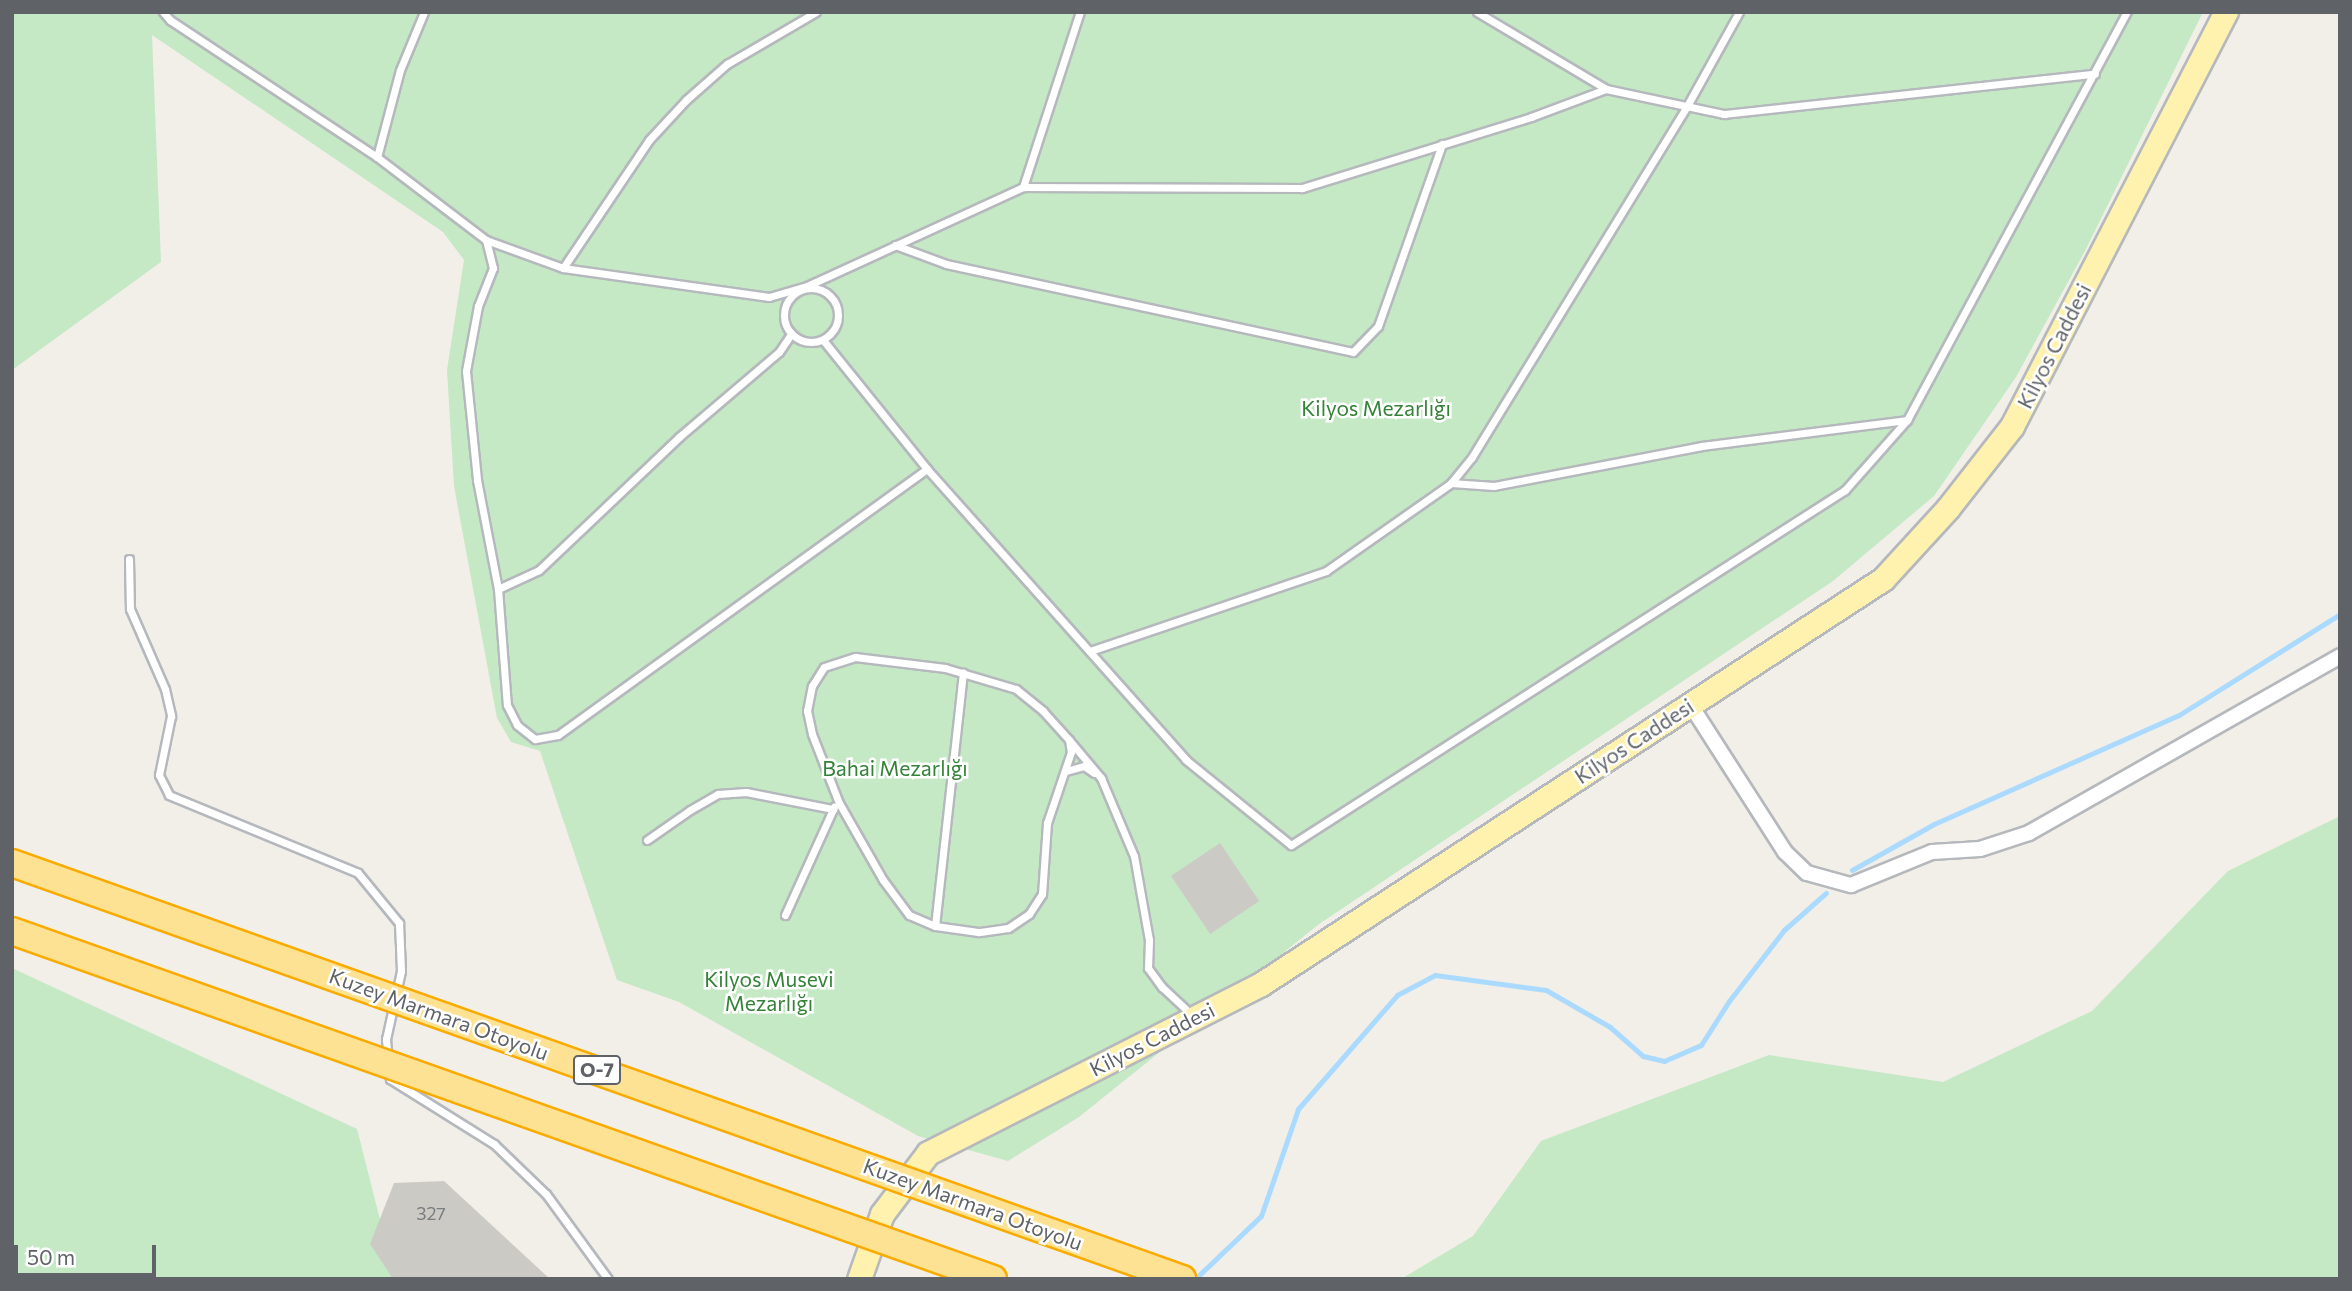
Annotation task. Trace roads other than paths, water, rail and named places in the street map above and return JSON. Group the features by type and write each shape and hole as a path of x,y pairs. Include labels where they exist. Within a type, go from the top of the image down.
{"highway":[{"name":"Kuzey Marmara Otoyolu","path":"12,863 1182,1279"},
{"path":"12,931 993,1279"}],"main road":[{"name":"Kilyos Caddesi","path":"859,1279 881,1214 928,1153 1261,984 1883,579 1948,508 2012,426 2226,12"}],"street":[{"path":"1690,704 1786,852 1807,873 1851,885 1932,852 1980,849 2029,833 2340,656"}],"lane":[{"path":"163,12 170,20 377,157 486,240 563,268 769,297 807,286 818,287 833,297 838,305 838,323 823,340 802,341 791,334 785,324 785,304 792,295 807,286 1023,187 1302,188 1606,89"},
{"path":"377,157 400,70 424,12"},
{"path":"563,268 649,140 686,100 727,64 816,12"},
{"path":"1023,187 1080,12"},
{"path":"1477,12 1606,89 1724,114 2095,74"},
{"path":"1090,652 1326,571 1451,483 1472,457 1687,106 1739,12"},
{"path":"823,340 927,470 1186,760 1291,845 1845,490 1907,420 2127,12"},
{"path":"895,245 946,264 1353,352 1378,326 1442,144"},
{"path":"486,240 493,268 478,306 466,371 477,480 498,589 507,705 517,726 535,739 558,735 927,470"},
{"path":"498,589 539,570 679,437 779,352 791,334"},
{"path":"1451,483 1494,486 1701,446 1907,420"},
{"path":"129,559 130,609 165,690 172,716 159,775 169,795 358,873 398,923 401,971 386,1039 390,1079 494,1144 546,1194 608,1279"},
{"path":"1069,740 1071,752 1048,823 1042,894 1029,914 1008,928 978,932 935,926 909,915 884,880 837,799 807,711 812,686 824,667 855,657 962,673 1016,689 1043,711 1069,740 1101,778 1134,856 1149,940 1148,968 1162,987 1195,1018"},
{"path":"935,926 962,673"},
{"path":"1066,771 1084,766 1101,778"},
{"path":"647,840 718,794 746,792 833,809"},
{"path":"785,915 837,799"}],"waterway":[{"path":"1852,870 1934,824 2179,715 2340,614"},
{"path":"1195,1279 1261,1216 1298,1109 1397,995 1435,975 1546,990 1610,1027 1643,1056 1664,1061 1701,1045 1729,1001 1784,930 1826,893"}],"park label":[{"name":"Kilyos Mezarlığı","path":"1376,408"},
{"name":"Bahai Mezarlığı","path":"895,768"},
{"name":"Kilyos Musevi Mezarlığı","path":"769,991"}]}
